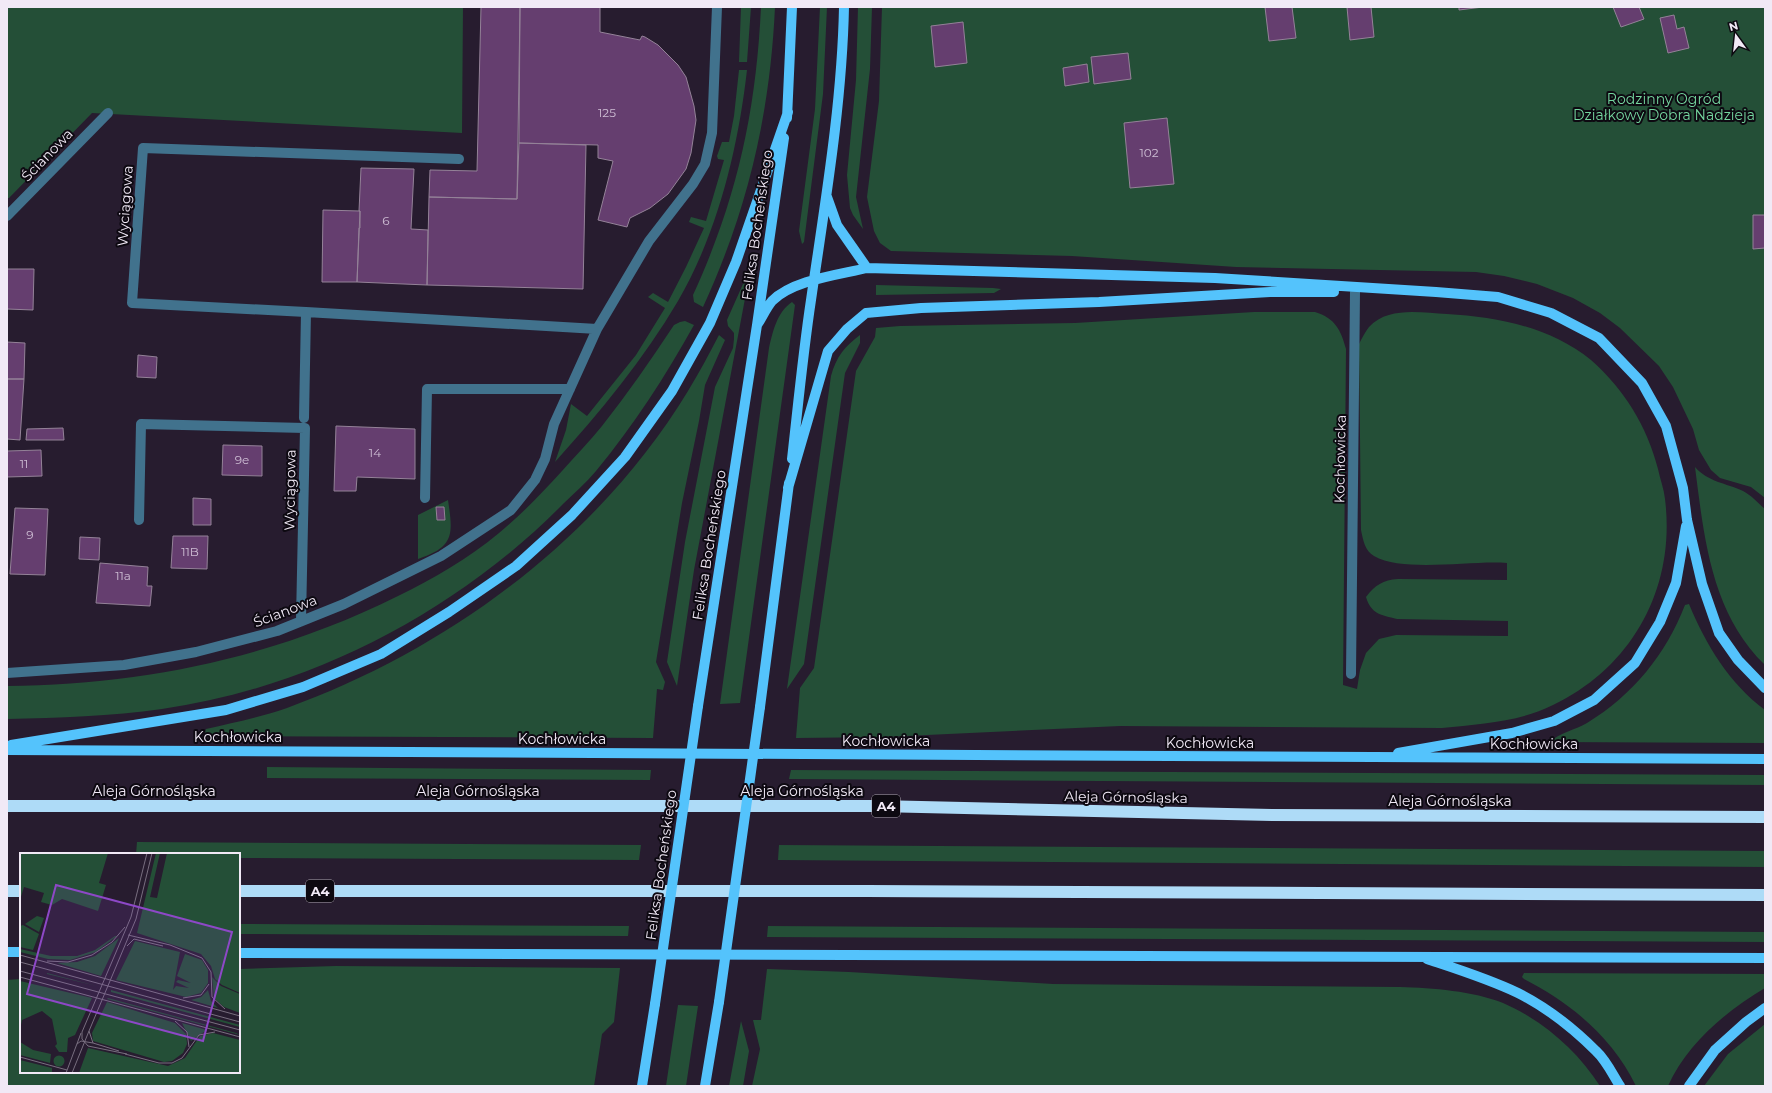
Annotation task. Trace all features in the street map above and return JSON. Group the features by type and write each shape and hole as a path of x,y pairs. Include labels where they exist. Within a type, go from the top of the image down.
{"highway":[{"name":"Aleja Górnośląska","path":"7,806 878,806 1272,815 1765,817"},
{"path":"7,891 20,891"},
{"name":"A4","path":"240,891 875,891 1765,895"}],"main road":[{"name":"Feliksa Bocheńskiego","path":"642,1086 788,112 792,7"},
{"path":"705,1086 719,1002 760,707 826,196 836,117 844,7"},
{"path":"7,746 226,710 303,687 381,654 449,612 516,566 572,515 625,456 672,391 710,323 736,262 788,112"},
{"path":"826,196 837,225 867,268"},
{"path":"757,325 772,302 790,288 814,280 867,268 1215,278 1436,292 1498,297 1552,313 1599,338 1642,383 1666,426 1683,488 1687,520 1702,584 1719,633 1738,660 1765,688"},
{"path":"788,488 828,351 847,329 866,313 920,308 1100,302 1270,292 1436,292"},
{"path":"1370,758 1512,733 1554,721 1594,700 1635,663 1660,622 1676,583 1687,520"},
{"name":"Kochłowicka","path":"7,750 1765,759"},
{"path":"7,952 20,952"},
{"path":"240,953 1765,958"},
{"path":"1417,956 1482,978 1519,993 1540,1006 1566,1025 1597,1052 1620,1086"},
{"path":"1689,1086 1715,1050 1746,1022 1765,1008"}],"lane":[{"name":"Ścianowa","path":"7,672 28,672 124,665 196,652 244,641 277,631 301,620 344,604 441,556 511,510 535,480 545,459 554,424 597,329 649,241 694,184 705,164 712,133 717,7"},
{"name":"Ścianowa","path":"7,216 108,113"},
{"name":"Wyciągowa","path":"306,312 132,303 143,148 459,159"},
{"name":"Kochłowicka","path":"1351,674 1355,292"},
{"path":"304,418 306,312 597,329"},
{"path":"425,498 427,389 570,388"},
{"name":"Wyciągowa","path":"138,520 141,424 305,428 301,620"}],"green space":[{"path":"7,7 463,7 462,133 92,113 9,198 7,198"},
{"path":"741,7 751,7 747,62 739,62"},
{"path":"761,7 775,7 768,85 762,123 754,160 733,234 703,307 694,302 693,295 721,224 733,189 742,154 754,83"},
{"path":"820,7 827,7 823,94 804,242 802,244 799,231 815,109"},
{"path":"858,7 872,7 870,69 856,197 863,229 850,208 847,175 856,80"},
{"name":"Rodzinny Ogród Działkowy Dobra Nadzieja","path":"882,7 1765,7 1765,498 1751,487 1720,478 1711,470 1699,450 1693,429 1673,387 1659,366 1620,328 1600,313 1573,298 1537,284 1504,276 1476,272 1236,267 1072,256 891,251 880,243 874,231 867,197 879,101"},
{"path":"739,70 747,70 732,160 715,218 692,275 665,323 651,344 605,404 555,462 566,430 571,404 587,416 636,355 665,308 648,297 653,293 668,302 686,267 704,228 689,222 691,217 706,221 724,160 718,159 717,156 722,142 729,142 734,116"},
{"path":"746,283 747,288 694,570 677,686 667,662 685,542 715,387 733,348 734,333 728,326 727,320 743,284"},
{"path":"876,285 1001,289 994,293 876,295"},
{"path":"792,302 795,305 740,703 720,704 769,348 779,316"},
{"path":"1254,312 1315,312 1332,321 1342,336 1346,349 1343,685 1357,689 1360,670 1366,653 1379,639 1396,635 1508,636 1508,621 1397,619 1377,613 1368,603 1366,597 1373,589 1384,582 1398,579 1507,580 1507,563 1439,565 1403,564 1387,561 1374,556 1366,548 1361,530 1359,344 1369,327 1377,320 1386,316 1406,312 1466,315 1504,321 1541,332 1558,339 1591,360 1603,371 1633,409 1648,438 1664,492 1667,532 1663,563 1655,593 1643,621 1626,646 1606,669 1581,689 1540,711 1513,719 1442,728 1120,726 884,737 796,738 800,688 814,668 856,371 875,337 876,328 900,326 1075,323"},
{"path":"685,321 694,325 672,363 636,418 610,454 592,475 522,543 477,578 429,610 379,639 327,663 273,683 218,699 162,709 104,715 7,719 7,686 108,680 208,664 305,636 398,596 437,575 463,559 499,533 539,495 602,426 639,377 674,325"},
{"path":"719,335 725,340 705,385 682,503 656,662 665,682 663,690 657,689 653,738 208,736 205,732 206,729 287,708 347,684 405,654 461,621 514,583 564,541 610,495 652,445 688,391"},
{"path":"860,335 860,343 845,373 804,664 787,689 831,376 842,352"},
{"path":"1695,467 1711,479 1737,488 1746,493 1765,509 1765,665 1747,644 1733,622 1721,598 1707,547"},
{"path":"448,500 451,522 449,538 439,550 418,559 418,515"},
{"path":"1689,604 1703,634 1720,662 1740,688 1765,710 1765,743 1550,742 1557,736 1587,723 1619,700 1646,672 1658,656 1677,623 1685,605"},
{"path":"267,767 651,770 650,780 267,778"},
{"path":"791,770 1765,775 1765,785 789,779"},
{"path":"137,842 641,845 639,860 240,858 240,853 136,853"},
{"path":"779,845 1765,851 1765,867 778,860"},
{"path":"240,924 629,926 628,936 240,934"},
{"path":"768,926 1765,932 1765,942 767,937"},
{"path":"336,966 620,968 614,1022 602,1034 594,1086 7,1086 7,980 20,979 20,1073 240,1073 240,969"},
{"path":"767,969 849,972 1053,984 1400,987 1453,991 1479,996 1503,1003 1545,1027 1558,1037 1581,1060 1600,1086 752,1086 760,1049 753,1020 761,1020"},
{"path":"1524,973 1765,974 1765,988 1736,1007 1709,1030 1686,1056 1668,1086 1636,1086 1627,1069 1603,1037 1558,999 1524,979 1522,977"},
{"path":"678,1005 698,1006 686,1086 666,1086"},
{"path":"741,1021 749,1051 743,1086 729,1086"},
{"path":"1765,1024 1765,1086 1704,1086 1728,1054"}],"building":[{"path":"481,7 520,7 517,199 429,197 430,170 477,171"},
{"path":"520,7 600,7 600,32 640,40 642,36 645,37 658,45 678,65 686,77 694,106 696,120 691,153 686,169 668,194 650,208 630,218 627,227 598,220 613,161 598,158 598,145 519,143"},
{"path":"1265,7 1292,7 1296,38 1269,41"},
{"path":"1347,7 1371,7 1374,37 1350,40"},
{"path":"1459,7 1483,7 1459,10"},
{"path":"1613,7 1639,7 1644,19 1621,27"},
{"path":"1674,15 1677,29 1684,27 1689,48 1668,53 1660,18"},
{"path":"963,22 967,63 935,67 931,26"},
{"path":"1128,53 1131,79 1094,84 1091,57"},
{"path":"1087,64 1089,82 1065,86 1063,68"},
{"path":"1167,118 1174,184 1130,188 1124,123"},
{"path":"519,143 586,145 583,289 427,285 429,197 517,199"},
{"path":"361,168 414,169 411,229 428,230 427,285 357,282"},
{"path":"323,210 360,211 357,282 322,282"},
{"path":"1753,215 1765,215 1765,248 1753,249"},
{"path":"7,269 34,269 33,310 7,309"},
{"path":"7,342 25,343 24,379 7,379"},
{"path":"138,355 157,357 156,378 137,377"},
{"path":"7,379 24,379 20,440 7,439"},
{"path":"336,426 415,429 415,479 357,477 356,491 334,491"},
{"path":"63,428 64,440 26,440 27,429"},
{"path":"223,445 262,446 262,476 222,475"},
{"path":"41,450 42,476 7,477 7,451"},
{"path":"193,498 211,499 211,525 193,525"},
{"path":"436,507 444,507 445,520 437,520"},
{"path":"15,508 48,509 45,575 10,574"},
{"path":"173,536 208,536 207,569 171,568"},
{"path":"80,537 100,538 99,560 79,559"},
{"path":"100,563 148,567 147,586 152,586 150,606 96,603"}]}
